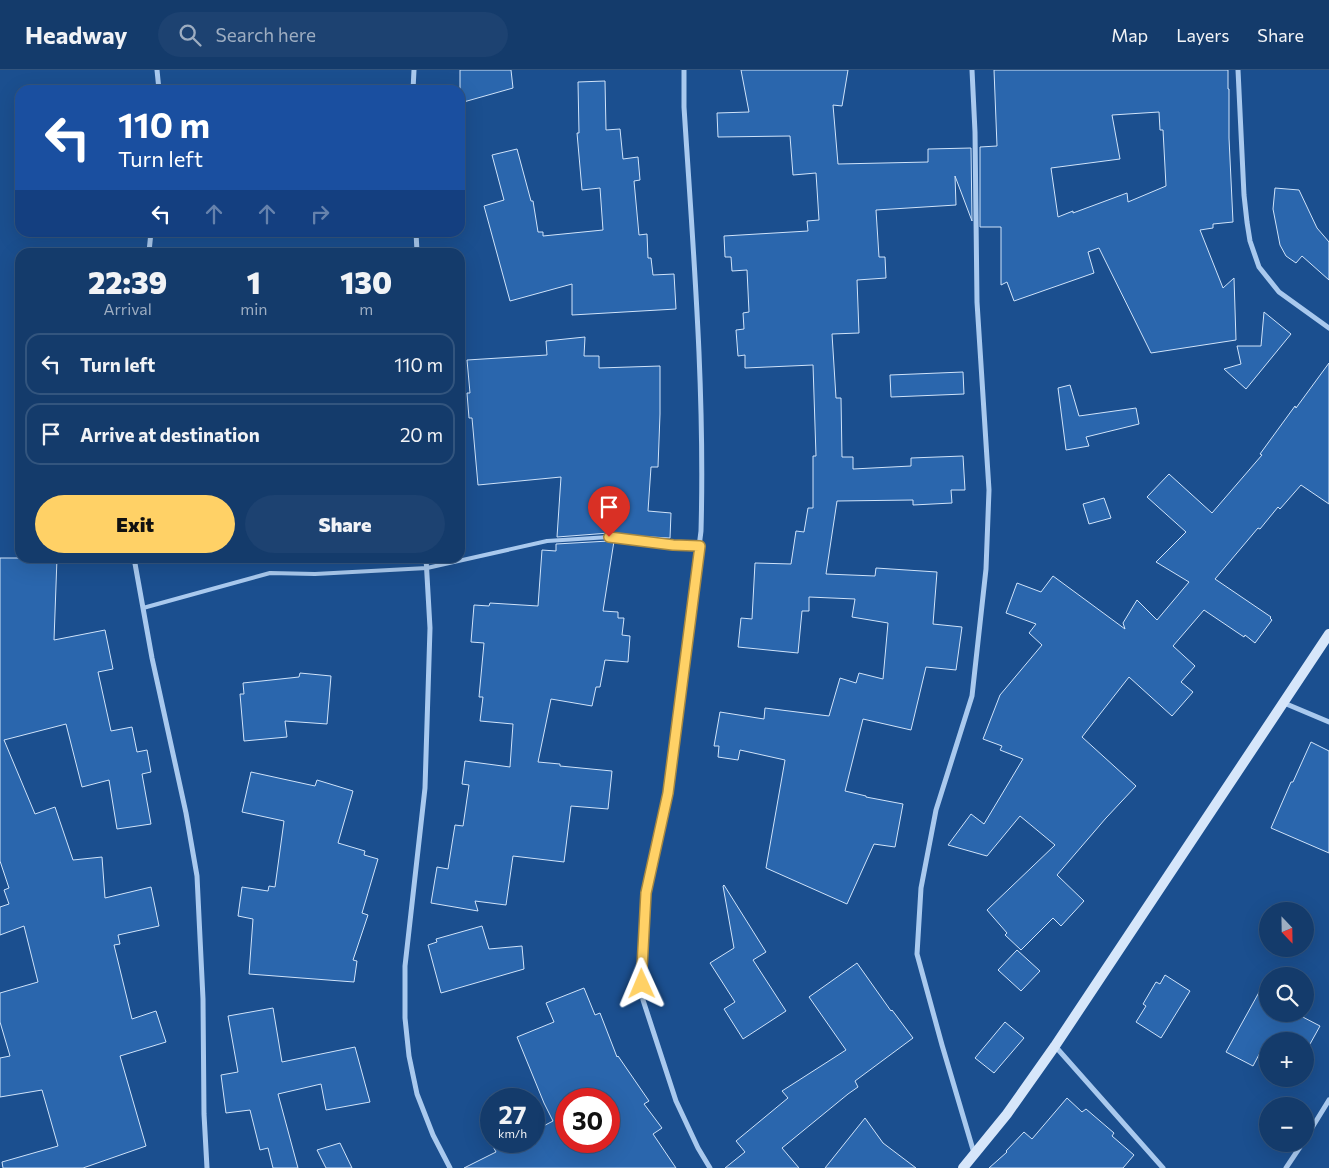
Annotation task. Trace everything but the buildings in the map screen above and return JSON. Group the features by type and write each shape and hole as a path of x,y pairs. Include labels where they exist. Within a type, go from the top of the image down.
{"street":[{"path":"157,70 158,85"},
{"path":"413,85 414,70"},
{"path":"684,70 684,107 700,388 702,497 700,546 668,793 646,893 642,968 643,1000 676,1101 698,1148 710,1168"},
{"path":"972,70 975,132 977,302 989,490 986,569 972,696 936,810 921,888 917,954 975,1155"},
{"path":"1238,70 1246,222 1259,267 1279,292 1329,328"},
{"path":"135,563 152,658 186,813 197,876 204,998 204,1114 207,1168"},
{"path":"426,563 430,628 425,788 405,966 405,1018 409,1056 417,1094 433,1134 450,1168"},
{"path":"963,1168 1007,1114 1055,1046 1329,634"},
{"path":"1284,703 1329,722"},
{"path":"1055,1046 1163,1168"},
{"path":"1314,1124 1329,1100"},
{"path":"1286,1168 1297,1152"}],"lane":[{"path":"465,559 547,541 609,537 673,545 700,546"},
{"path":"143,608 270,573 315,574 427,568 449,563"}],"route":[{"path":"609,537 673,545 700,546 668,793 646,893 642,984"}]}
